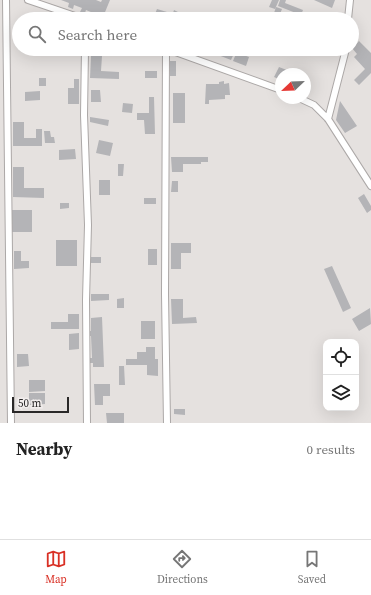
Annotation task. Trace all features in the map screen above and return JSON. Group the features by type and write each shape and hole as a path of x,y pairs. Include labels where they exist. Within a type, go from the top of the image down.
{"street":[{"path":"6,0 11,423"},
{"path":"28,0 63,12"},
{"path":"349,12 350,0"},
{"path":"85,56 84,115 88,225 86,300 88,423"},
{"path":"166,56 165,294 167,423"},
{"path":"186,56 275,88"},
{"path":"328,119 344,56"},
{"path":"311,104 328,119 371,186"}],"building":[{"path":"61,0 96,0 101,2 102,0 110,0 105,12 91,12 86,10 85,12 80,12 82,8 74,5 73,9 68,7 69,3"},
{"path":"272,0 279,0 275,9 269,7"},
{"path":"280,0 286,0 285,3 303,10 302,12 293,12 278,6"},
{"path":"314,0 335,0 332,8"},
{"path":"276,7 282,9 281,12 274,12"},
{"path":"157,9 167,12 156,12"},
{"path":"359,41 371,53 371,73 359,85 354,80 365,69 354,57 359,56"},
{"path":"91,56 102,56 101,71 119,72 119,79 90,78"},
{"path":"221,56 233,56 231,60"},
{"path":"235,56 249,57 246,66 233,61"},
{"path":"170,61 176,61 176,76 170,76"},
{"path":"145,71 157,71 157,78 145,78"},
{"path":"39,78 46,78 46,86 39,86"},
{"path":"74,79 79,79 79,104 68,104 68,88 74,88"},
{"path":"224,81 224,84 229,83 230,95 225,95 225,99 209,100 209,104 205,104 206,84 219,84 219,82"},
{"path":"91,90 100,90 101,102 91,102"},
{"path":"40,91 40,100 25,101 25,92"},
{"path":"173,93 185,93 185,123 173,123"},
{"path":"149,97 154,97 155,134 145,134 144,120 137,120 137,113 149,113"},
{"path":"340,101 357,126 345,133 336,120"},
{"path":"123,103 133,104 132,113 122,112"},
{"path":"90,117 109,120 108,126 90,122"},
{"path":"13,122 24,122 24,138 36,138 36,129 42,129 42,146 13,146"},
{"path":"44,131 50,131 51,137 54,137 55,143 45,143"},
{"path":"99,140 113,143 110,156 96,153"},
{"path":"75,149 76,159 59,160 59,150"},
{"path":"171,157 208,157 208,162 201,162 201,164 183,164 183,172 172,172"},
{"path":"118,164 124,164 123,176 118,176"},
{"path":"13,167 24,167 24,188 44,188 44,198 13,197"},
{"path":"99,180 110,180 110,195 99,195"},
{"path":"172,181 178,181 178,192 171,192"},
{"path":"364,194 371,206 371,210 367,213 358,198"},
{"path":"144,198 156,198 156,204 144,204"},
{"path":"60,203 69,203 69,208 60,209"},
{"path":"12,210 32,210 32,232 12,232"},
{"path":"56,240 77,240 77,266 56,266"},
{"path":"171,243 191,243 191,253 181,253 181,269 171,269"},
{"path":"148,249 157,249 157,265 148,265"},
{"path":"14,251 21,251 21,261 29,261 29,268 14,269"},
{"path":"90,257 101,257 101,263 90,263"},
{"path":"332,266 351,308 343,312 324,269"},
{"path":"91,294 109,294 109,300 91,301"},
{"path":"124,298 124,308 117,308 117,299"},
{"path":"171,299 183,299 183,318 196,317 197,323 172,324"},
{"path":"370,308 371,324 359,331 352,319"},
{"path":"68,314 79,314 79,329 51,329 51,322 68,322"},
{"path":"102,317 104,367 93,367 93,363 89,363 89,358 92,358 91,336 89,336 88,331 91,331 91,318"},
{"path":"141,321 155,321 155,339 141,339"},
{"path":"79,333 79,349 69,350 69,334"},
{"path":"146,347 155,347 155,359 158,359 158,376 147,375 147,365 126,365 126,359 137,359 137,352 146,352"},
{"path":"17,354 28,354 29,366 17,367"},
{"path":"119,366 124,366 125,385 119,385"},
{"path":"29,380 45,380 45,391 29,392"},
{"path":"94,384 110,384 110,396 103,396 103,405 95,405"},
{"path":"29,393 45,393 45,404 29,405"},
{"path":"174,409 185,409 185,415 174,414"},
{"path":"106,413 124,413 124,423 107,423"}]}
